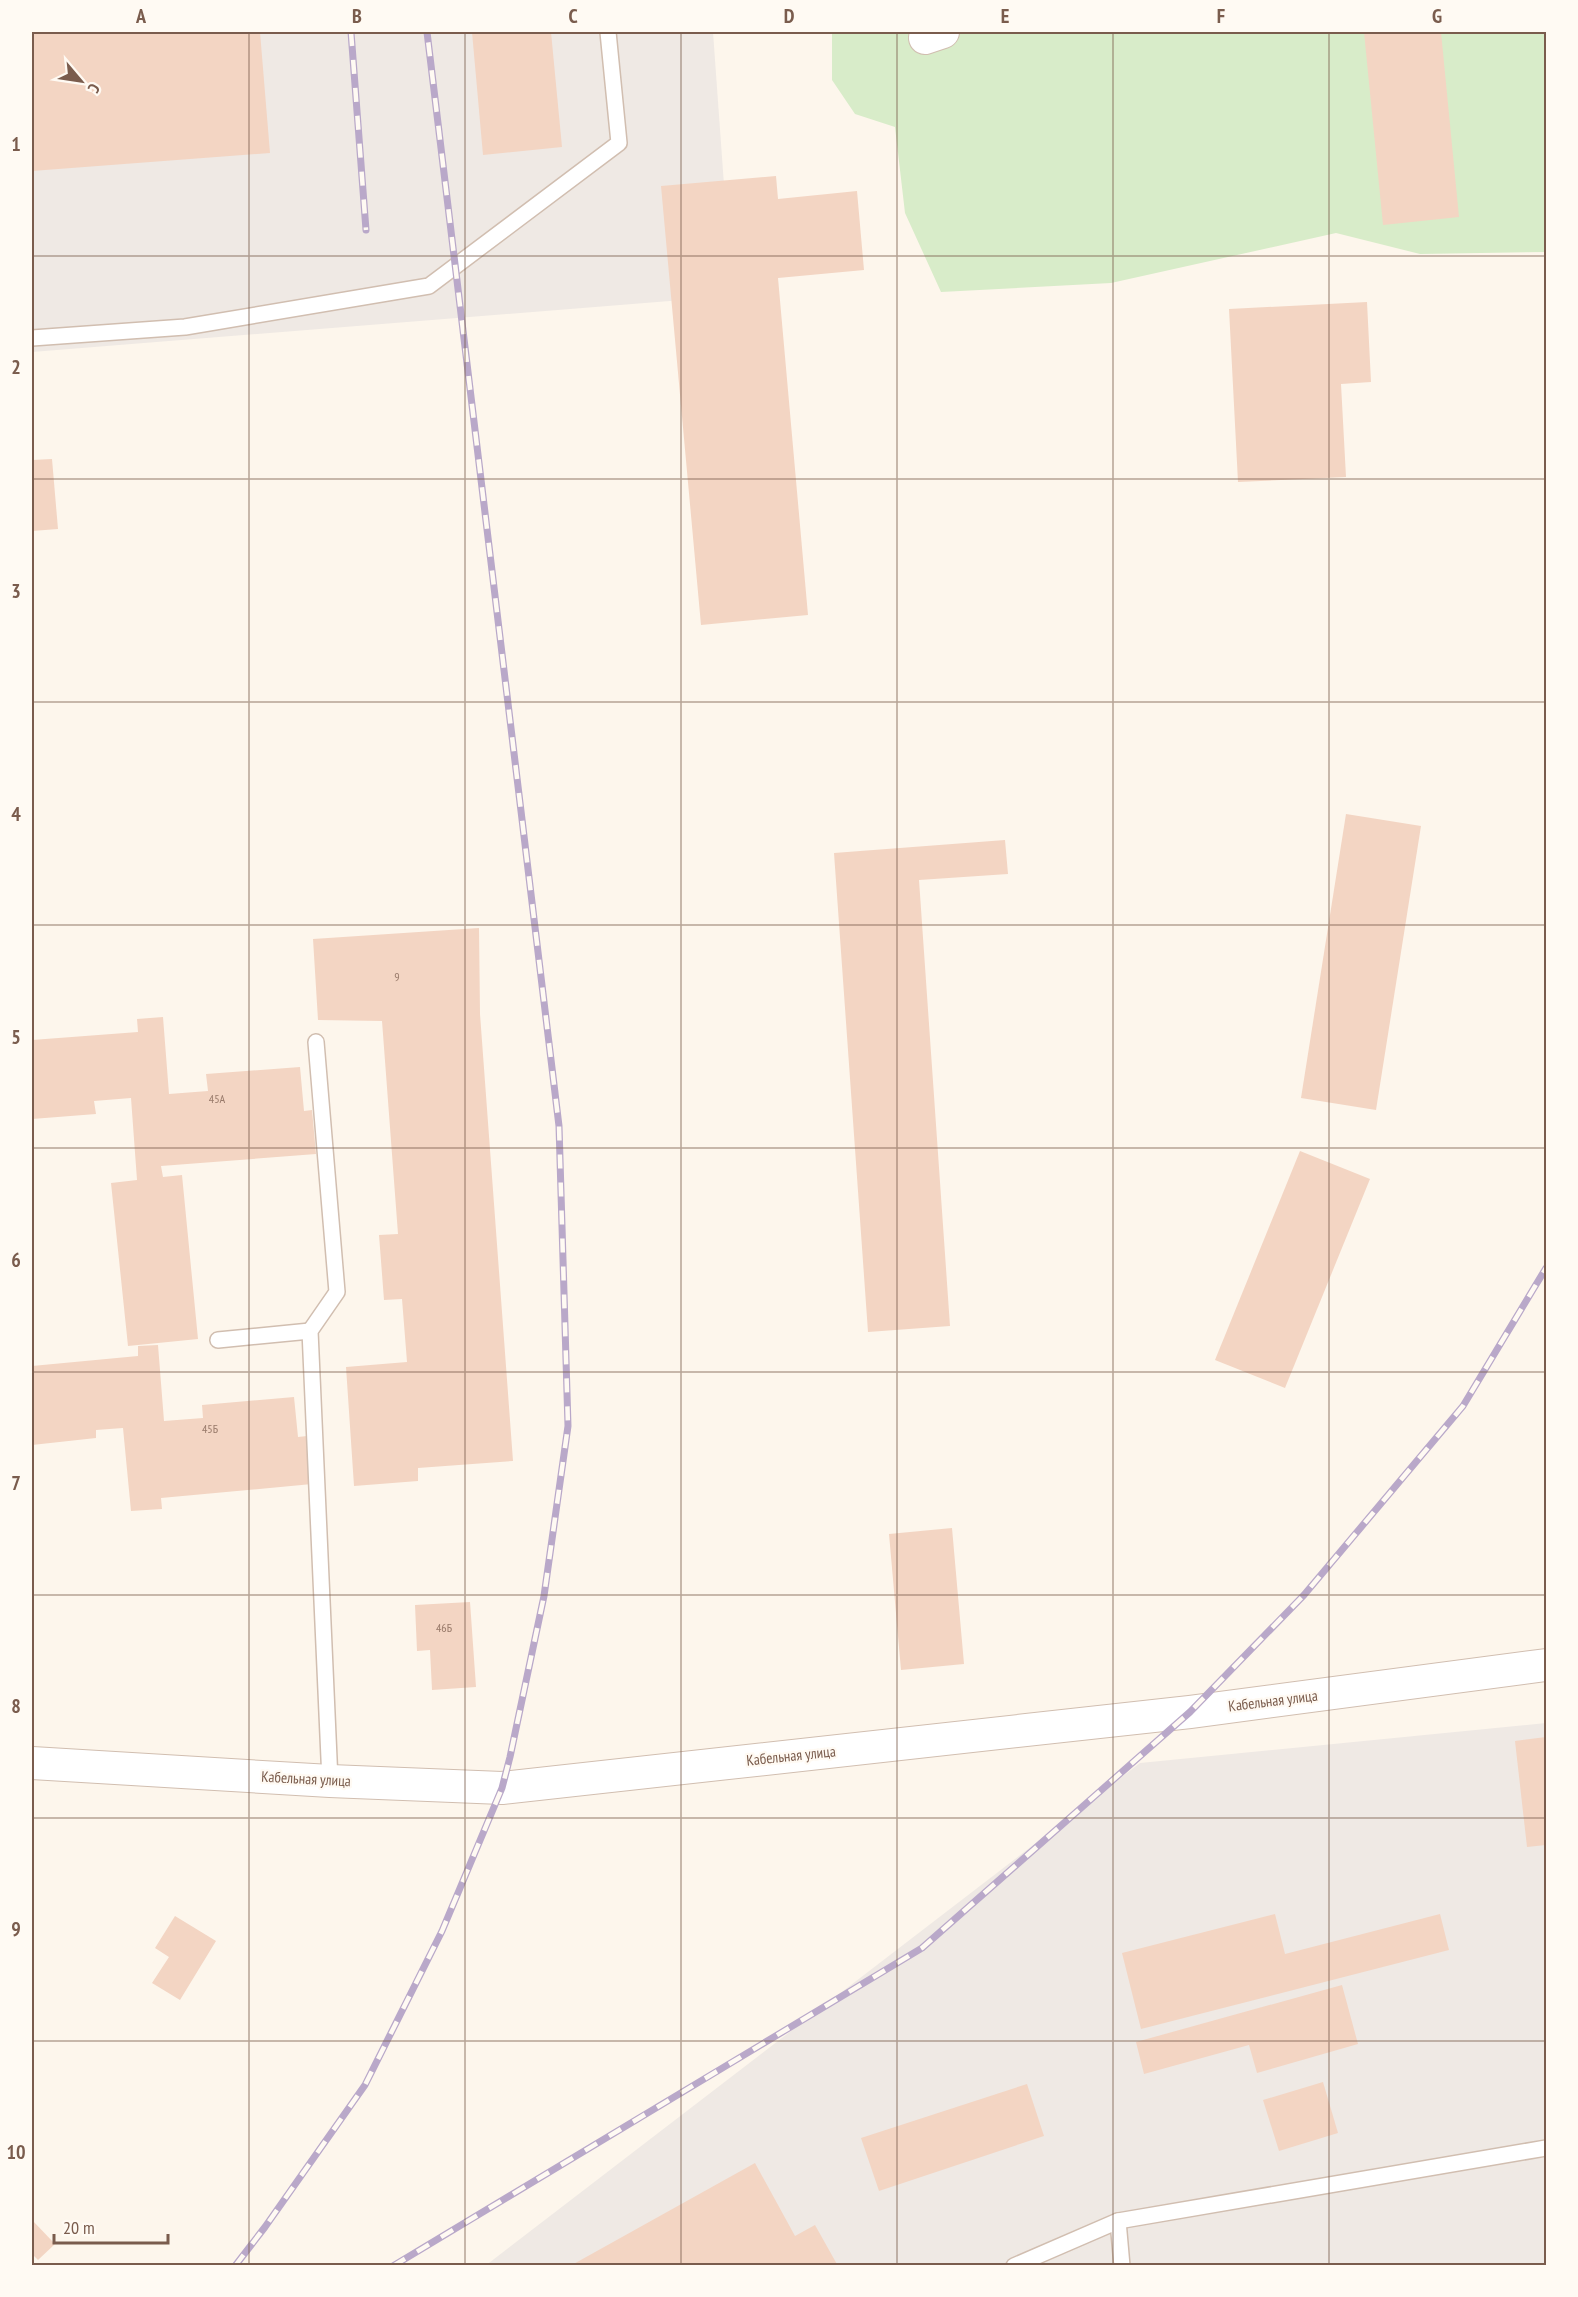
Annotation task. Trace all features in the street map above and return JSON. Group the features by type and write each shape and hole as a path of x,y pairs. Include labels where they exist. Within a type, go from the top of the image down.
{"street":[{"name":"Кабельная улица","path":"32,1763 330,1781 502,1788 1190,1712 1546,1665"}],"lane":[{"path":"32,338 185,327 429,286 619,143 608,32"},
{"path":"316,1042 337,1292 310,1331 330,1781"},
{"path":"218,1340 310,1331"},
{"path":"1014,2265 1118,2221 1546,2148"},
{"path":"1118,2221 1122,2265"}],"shaded area":[{"path":"32,32 713,32 732,296 32,352"},
{"path":"1546,1723 1546,2265 485,2266 1140,1763"}],"green space":[{"path":"832,32 1546,32 1546,252 1420,254 1336,233 1111,283 941,292 905,213 895,127 855,114 832,80"}],"building":[{"path":"32,32 260,32 270,153 32,171"},
{"path":"472,32 551,32 562,147 483,155"},
{"path":"1364,32 1441,32 1459,217 1383,225"},
{"path":"776,176 778,199 857,191 864,270 778,278 808,615 701,625 661,186"},
{"path":"1367,302 1371,382 1341,384 1346,477 1238,482 1229,309"},
{"path":"52,459 58,529 32,531 32,460"},
{"path":"1346,814 1421,826 1376,1110 1301,1098"},
{"path":"1005,840 1008,874 919,880 950,1326 868,1332 834,853"},
{"path":"479,928 480,1014 513,1461 418,1468 418,1481 354,1486 346,1367 407,1362 402,1299 384,1300 379,1235 398,1234 382,1021 318,1020 313,939"},
{"path":"163,1017 169,1094 208,1091 206,1074 300,1067 304,1111 312,1110 316,1154 161,1166 163,1177 182,1175 198,1339 128,1346 111,1183 137,1180 131,1098 94,1101 96,1114 32,1119 32,1040 138,1032 137,1019"},
{"path":"1300,1151 1370,1179 1285,1388 1215,1360"},
{"path":"158,1345 164,1421 203,1418 202,1405 294,1397 298,1437 307,1436 312,1484 161,1498 162,1509 131,1511 123,1428 96,1430 96,1438 32,1445 32,1366 138,1356 138,1346"},
{"path":"952,1528 964,1664 901,1670 889,1534"},
{"path":"470,1602 476,1687 432,1690 430,1650 417,1651 415,1605"},
{"path":"1546,1737 1546,1845 1527,1847 1515,1741"},
{"path":"1275,1914 1285,1954 1440,1914 1449,1950 1141,2029 1122,1953"},
{"path":"175,1916 216,1941 180,2000 152,1983 169,1957 155,1948"},
{"path":"1342,1985 1358,2044 1257,2073 1249,2045 1144,2074 1136,2042"},
{"path":"1323,2082 1338,2133 1279,2151 1263,2100"},
{"path":"1027,2084 1044,2136 879,2191 861,2138"},
{"path":"755,2163 795,2236 815,2225 838,2266 570,2266"},
{"path":"32,2220 55,2244 38,2260 32,2254"}],"railway":[{"path":"351,32 366,230"},
{"path":"235,2266 365,2085 442,1931 502,1788 544,1596 568,1426 559,1126 427,32"},
{"path":"393,2266 922,1948 1190,1712 1304,1595 1463,1406 1546,1268"}]}
